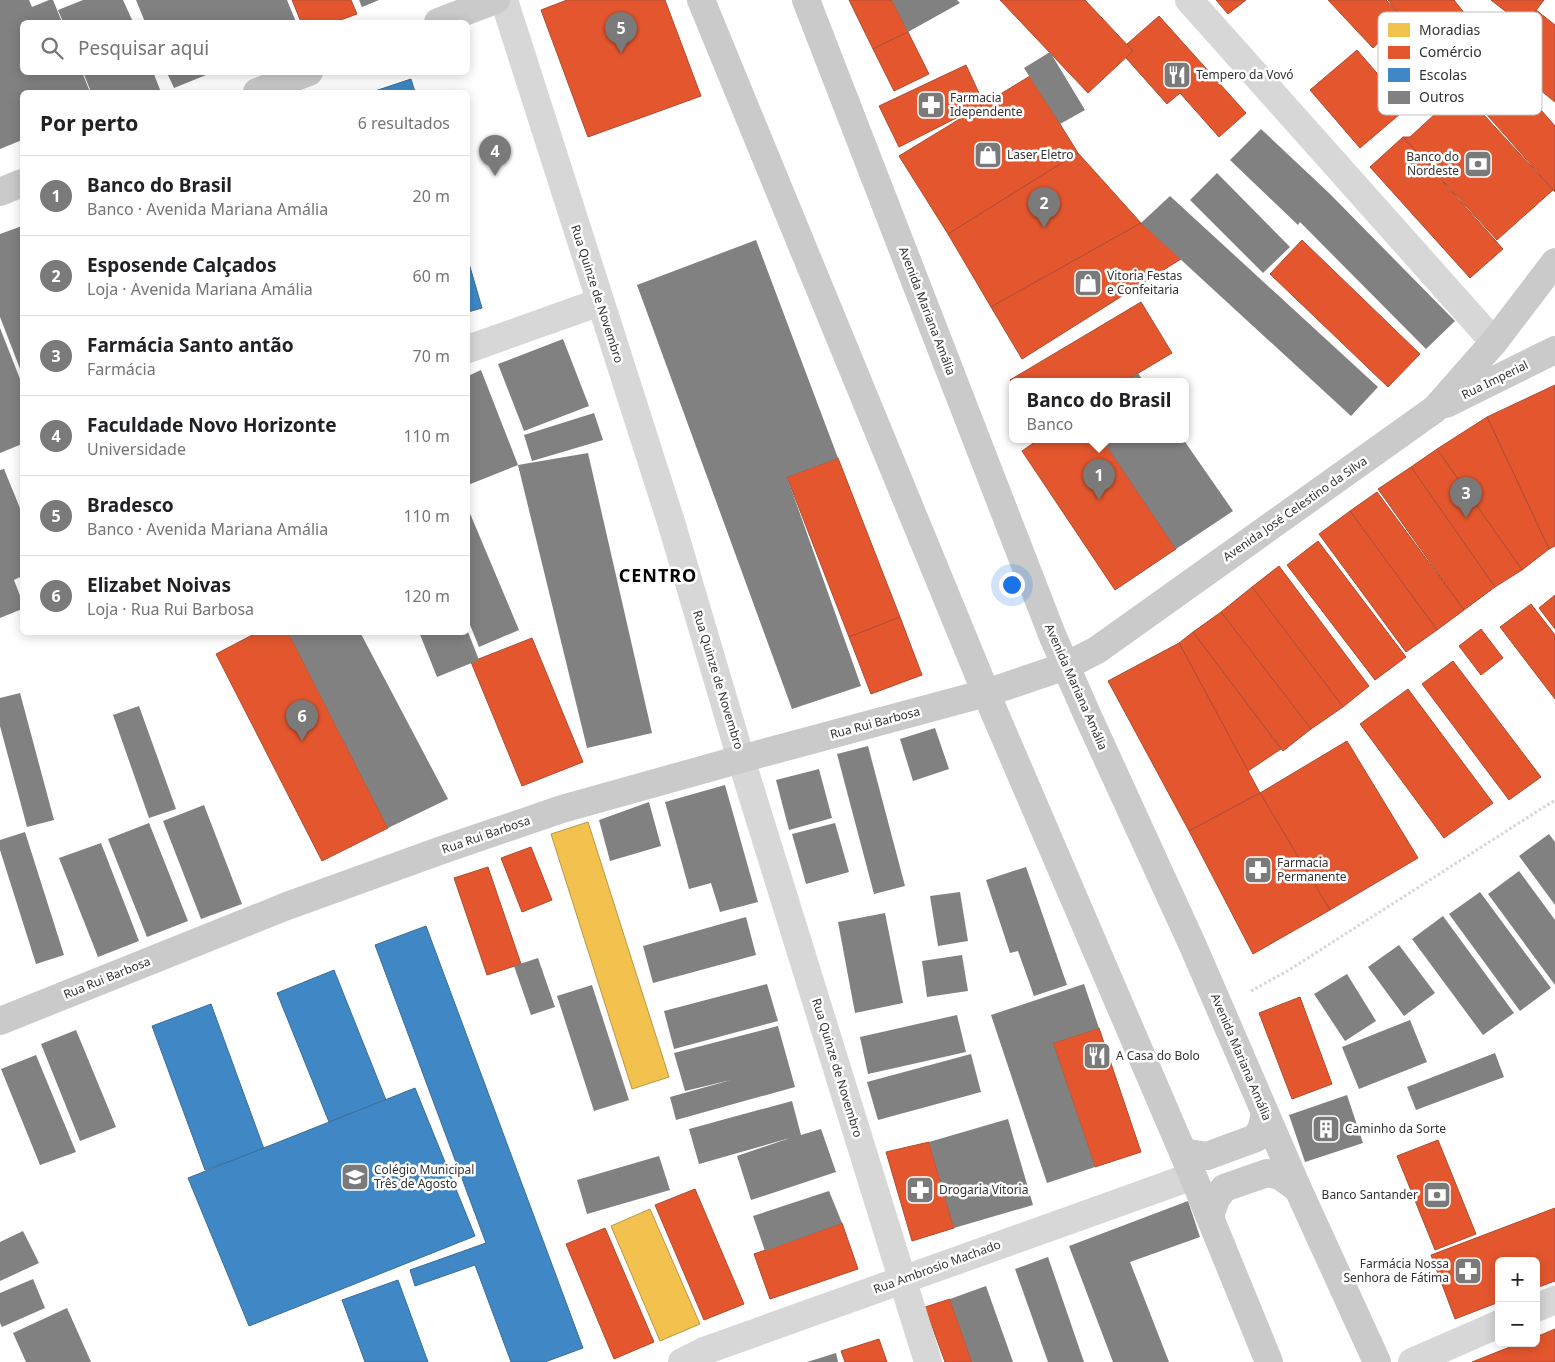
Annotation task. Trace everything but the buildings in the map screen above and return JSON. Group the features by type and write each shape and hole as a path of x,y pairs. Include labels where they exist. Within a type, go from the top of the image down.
{"main road":[{"path":"443,20 496,0"},
{"path":"701,0 986,693 1210,1216 1269,1362"},
{"name":"Avenida Mariana Amália","path":"806,0 1053,637 1221,1008 1298,1189 1377,1362"},
{"path":"262,90 301,75"},
{"path":"0,192 20,185"},
{"name":"Avenida José Celestino da Silva","path":"986,693 1066,666 1097,650 1436,409 1494,342 1555,262"},
{"name":"Rua Imperial","path":"1436,409 1555,350"},
{"name":"Rua Rui Barbosa","path":"0,1021 287,906 562,809 986,693"},
{"path":"1188,1164 1256,1138 1262,1127 1265,1113"},
{"path":"1210,1216 1216,1198 1224,1188 1267,1173 1280,1176 1298,1189"}],"street":[{"name":"Rua Quinze de Novembro","path":"504,0 671,522 741,759 928,1362"},
{"path":"1189,0 1494,342"},
{"path":"470,348 600,302"},
{"name":"Rua Ambrosio Machado","path":"697,1358 902,1279 1188,1164"},
{"path":"1540,1306 1555,1300"},
{"path":"1412,1362 1495,1326"}],"path":[{"path":"1221,1008 1289,970 1555,800"}],"place":[{"name":"Bradesco","path":"621,53"},
{"name":"Tempero da Vovó","path":"1177,75"},
{"name":"Farmacia Idependente","path":"931,105"},
{"name":"Laser Eletro","path":"988,155"},
{"name":"Banco do Nordeste","path":"1478,164"},
{"name":"Faculdade Novo Horizonte","path":"495,176"},
{"name":"Esposende Calçados","path":"1044,228"},
{"name":"Vitoria Festas e Confeitaria","path":"1088,283"},
{"name":"Banco do Brasil","path":"1099,500"},
{"name":"Farmácia Santo antão","path":"1466,518"},
{"name":"Elizabet Noivas","path":"302,741"},
{"name":"Farmacia Permanente","path":"1258,870"},
{"name":"A Casa do Bolo","path":"1097,1056"},
{"name":"Caminho da Sorte","path":"1326,1129"},
{"name":"Colégio Municipal Três de Agosto","path":"355,1177"},
{"name":"Drogaria Vitoria","path":"920,1190"},
{"name":"Banco Santander","path":"1437,1195"},
{"name":"Farmácia Nossa Senhora de Fátima","path":"1468,1271"}],"district":[{"name":"CENTRO","path":"658,576"}]}
